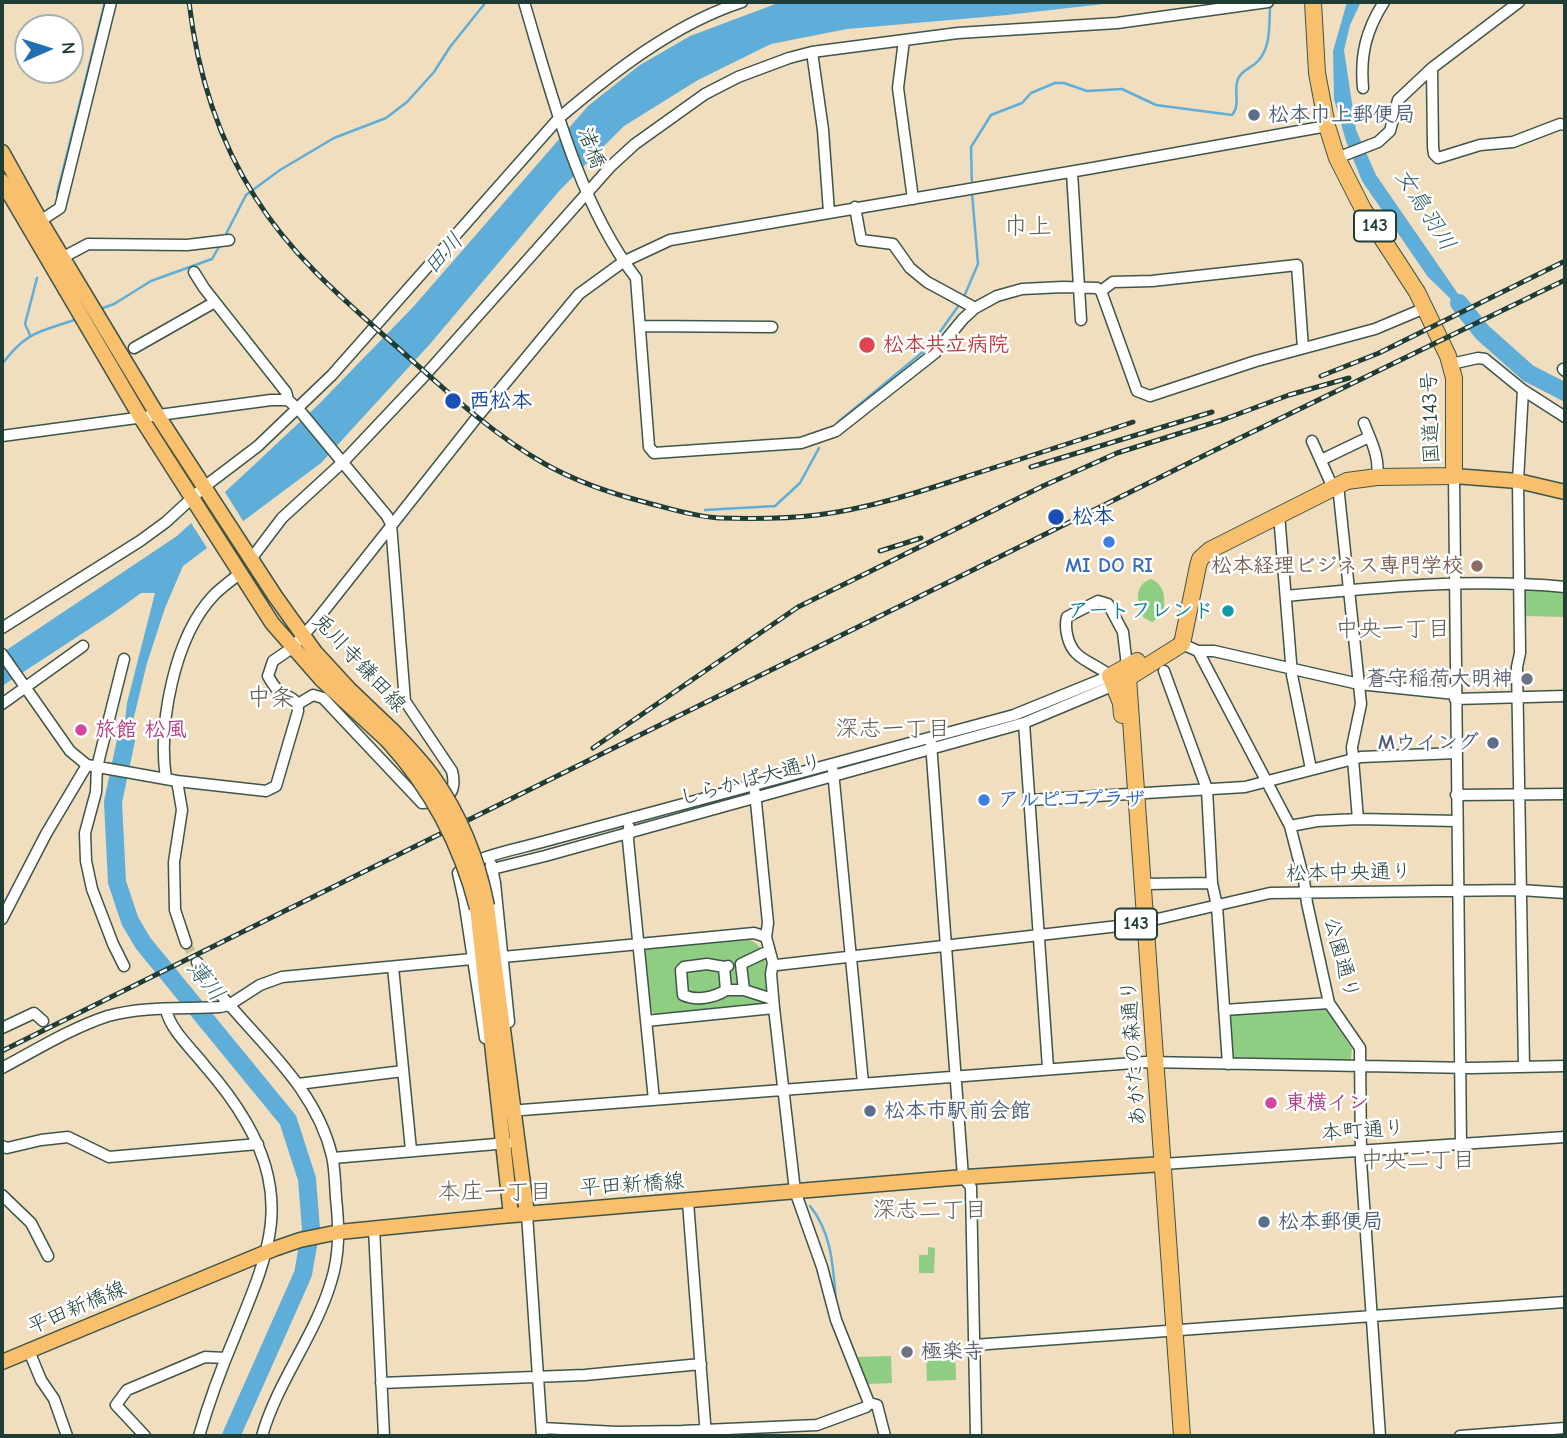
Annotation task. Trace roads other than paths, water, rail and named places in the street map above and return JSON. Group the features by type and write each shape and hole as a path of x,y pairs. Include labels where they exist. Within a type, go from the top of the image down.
{"highway":[{"name":"国道143号","path":"1182,637 1198,566 1203,555 1279,514 1357,479 1454,476 1454,378 1451,364 1425,308 1393,252 1363,209 1327,125 1317,73 1313,2"},
{"path":"1120,676 1182,637"},
{"name":"あがたの森通り","path":"1120,676 1143,884 1141,923"},
{"name":"あがたの森通り","path":"1132,793 1170,1331 1182,1436"},
{"name":"あがたの森通り","path":"1170,1331 1171,1436"}],"main road":[{"name":"兎川寺鎌田線","path":"2,152 35,225 56,261 80,317 237,571 292,648 321,679 391,736"},
{"name":"兎川寺鎌田線","path":"2,181 35,225"},
{"name":"兎川寺鎌田線","path":"56,261 96,311 158,416 303,636 391,736 445,822 482,907 508,1063 511,1215"},
{"path":"1454,476 1518,481 1565,492"},
{"name":"兎川寺鎌田線","path":"482,907 494,1072 507,1111"},
{"name":"兎川寺鎌田線","path":"510,1142 527,1214"},
{"name":"平田新橋線","path":"2,1362 271,1251 300,1240 336,1233 511,1215 963,1177 1158,1165"}],"street":[{"path":"35,225 60,208 111,2"},
{"name":"渚橋","path":"524,2 560,121 586,189 623,262 636,278 649,447 654,453 800,443 836,431 935,353 962,319 967,303"},
{"path":"2,628 140,541 193,501 299,410 585,96 650,49 704,17 743,2"},
{"path":"249,556 282,517 427,373 586,189 635,144 705,94 760,68 812,52 958,33 1117,23 1268,2"},
{"path":"1363,88 1361,62 1364,46 1368,30 1384,2"},
{"path":"1342,156 1372,145 1390,131 1398,100 1432,68 1519,2"},
{"path":"904,40 898,88 914,199"},
{"path":"812,52 829,212"},
{"path":"1432,68 1433,147 1438,158 1480,145 1513,142 1560,124 1565,125"},
{"path":"2,654 70,751 96,767 171,780 266,791 276,786 298,711 298,704 294,699 279,691 268,676 273,661 292,648 303,636 579,294 623,262 670,240 1072,172 1327,125"},
{"path":"1072,172 1081,320"},
{"path":"855,207 860,240 893,244 910,268 927,282 967,303 1010,291 1078,288 1101,290"},
{"path":"56,261 88,244 187,245 229,240"},
{"path":"1101,290 1113,282 1152,281 1297,265 1303,348"},
{"path":"194,272 286,392 288,400 341,460 391,524 405,701 452,771 455,782 450,795 441,801 422,803 323,698 313,695 298,704"},
{"path":"1101,290 1137,391 1150,396 1256,361 1375,329 1425,308"},
{"path":"134,348 215,302"},
{"path":"641,326 772,327"},
{"path":"1451,364 1485,359 1523,390 1565,417"},
{"path":"1523,390 1518,481 1520,653 1517,667 1524,1067"},
{"path":"2,436 271,400 288,400"},
{"path":"1364,423 1379,466 1377,477"},
{"path":"1321,460 1369,437"},
{"path":"1312,441 1336,487 1349,590 1361,705 1352,747 1359,819"},
{"path":"1454,476 1461,1144"},
{"path":"1279,514 1292,669 1311,769"},
{"path":"186,943 175,910 174,862 182,810 162,755 164,717 187,637 214,596 237,571"},
{"path":"1286,596 1454,584 1519,583 1565,587"},
{"path":"1098,601 1108,604 1123,632 1120,676 1076,653 1064,627 1066,617 1098,601"},
{"path":"1182,637 1198,651 1214,651 1359,684 1455,697 1565,696"},
{"path":"2,704 24,684 83,646"},
{"name":"公園通り","path":"1198,651 1290,826 1329,1003 1360,1048 1362,1161 1380,1436"},
{"path":"124,659 96,767 96,792 85,833 86,861 92,889 124,966"},
{"path":"1164,671 1206,789 1227,1064"},
{"name":"しらかば大通り","path":"490,863 511,851 832,764 1024,723 1120,676"},
{"name":"しらかば大通り","path":"490,863 514,863 834,777 1120,676"},
{"path":"1024,723 1048,1068"},
{"path":"932,744 963,1177 971,1187 976,1436"},
{"path":"1030,800 1245,787 1354,758 1456,753"},
{"path":"832,764 863,1083"},
{"path":"2,919 46,834 96,767"},
{"path":"754,785 768,923 766,937 772,963 771,1003 794,1191 821,1267 836,1320 885,1436"},
{"path":"1456,795 1565,794"},
{"path":"630,818 628,833 654,1100"},
{"path":"1290,826 1317,821 1359,819 1457,821"},
{"path":"494,1072 486,1044 458,873 461,869 490,863 503,957 509,1033 508,1063"},
{"path":"1143,884 1212,883"},
{"name":"松本中央通り","path":"772,963 777,965 1141,923 1270,893 1521,890 1565,893"},
{"path":"503,957 754,933 766,937"},
{"path":"764,953 741,964 724,967 707,964 684,967 681,970 681,982 683,995 688,998 714,997 726,990 744,990 771,1003"},
{"path":"2,1068 47,1032 109,1016 140,1010 225,1006 260,985 282,977 472,960"},
{"path":"197,962 225,1006 276,1056 298,1084 321,1125 333,1158 336,1233 331,1282 308,1336 274,1403 262,1436"},
{"path":"741,964 744,990"},
{"path":"393,967 411,1150"},
{"path":"724,967 726,990"},
{"path":"646,1021 771,1003"},
{"path":"1224,1010 1329,1003"},
{"path":"167,1009 168,1020 244,1118 258,1144 270,1184 272,1208 271,1251 226,1358 199,1436"},
{"path":"2,1028 34,1013 47,1032"},
{"path":"507,1111 1151,1062 1460,1068 1565,1066"},
{"path":"298,1084 403,1070"},
{"path":"2,1146 7,1148 68,1137 109,1157 258,1144"},
{"name":"本町通り","path":"1158,1165 1565,1137"},
{"path":"333,1158 510,1142"},
{"path":"2,1195 31,1223 48,1256"},
{"path":"688,1202 706,1434"},
{"path":"527,1214 542,1432 706,1434 817,1425 871,1404"},
{"path":"374,1228 384,1436"},
{"path":"974,1345 1565,1302"},
{"path":"29,1351 41,1380 54,1399 67,1436"},
{"path":"145,1436 116,1405 127,1390 205,1357 226,1358"},
{"path":"381,1383 538,1377 701,1364"},
{"path":"1460,1436 1565,1428"}],"water":[{"path":"1121,2 847,29 771,44 698,80 624,126 560,190 430,344 321,463 183,566 165,608 147,663 118,783 127,703 155,593 141,593 2,686 2,653 177,536 239,479 319,404 414,306 588,106 640,65 690,36 778,3"},
{"path":"1347,2 1361,2 1350,25 1344,50 1356,130 1376,175 1483,330 1428,277 1362,181 1346,141 1334,99 1333,51"}],"waterway":[{"path":"57,194 105,2"},
{"path":"225,236 246,195 280,170 334,138 386,118 407,102 434,72 486,2"},
{"path":"972,187 971,147 991,115 1022,103 1031,93 1055,83 1064,83 1087,91 1122,89 1156,105 1232,115 1236,107 1239,76 1258,61 1265,49 1270,8"},
{"path":"963,299 978,264 972,193"},
{"path":"100,309 114,304 151,281 212,259 220,245"},
{"path":"30,335 25,324 37,278"},
{"name":"女鳥羽川","path":"1459,303 1482,332 1528,373 1565,392"},
{"path":"837,423 930,346 959,305"},
{"path":"2,364 27,338 77,319"},
{"path":"705,510 775,506 800,483 819,448"},
{"name":"薄川","path":"126,740 113,802 117,882 130,921 143,943 288,1120 307,1179 311,1229 303,1274 231,1436"},
{"path":"810,1206 827,1239 836,1301"}],"tunnel":[{"path":"186,943 197,962"},
{"path":"43,1021 47,1032"}],"railway":[{"path":"189,2 197,53 220,128 242,175 284,237 333,290 464,406 524,451 570,476 622,496 701,516 756,519 805,516 873,505 1133,422"},
{"path":"1321,376 1379,353 1565,261"},
{"path":"2,1051 1203,456 1565,280"},
{"path":"593,748 798,607 1043,486 1117,453 1222,420 1289,395 1349,378"},
{"path":"1031,467 1212,412"},
{"path":"880,551 921,538"}],"place":[{"name":"松本巾上郵便局","path":"1254,115"},
{"name":"松本共立病院","path":"867,345"},
{"name":"西松本","path":"453,401"},
{"name":"松本","path":"1056,517"},
{"name":"MI DO RI","path":"1109,542"},
{"name":"松本経理ビジネス専門学校","path":"1477,566"},
{"name":"アートフレンド","path":"1228,611"},
{"name":"蒼守稲荷大明神","path":"1527,679"},
{"name":"旅館 松風","path":"81,730"},
{"name":"Mウイング","path":"1493,743"},
{"name":"アルピコプラザ","path":"984,800"},
{"name":"東横イン","path":"1271,1103"},
{"name":"松本市駅前会館","path":"870,1111"},
{"name":"松本郵便局","path":"1264,1222"},
{"name":"極楽寺","path":"907,1352"}],"district":[{"name":"巾上","path":"1028,227"},
{"name":"中央一丁目","path":"1393,629"},
{"name":"中条","path":"271,698"},
{"name":"深志一丁目","path":"893,729"},
{"name":"中央二丁目","path":"1418,1160"},
{"name":"本庄一丁目","path":"495,1192"},
{"name":"深志二丁目","path":"930,1210"}],"water label":[{"name":"田川","path":"444,254"}]}
